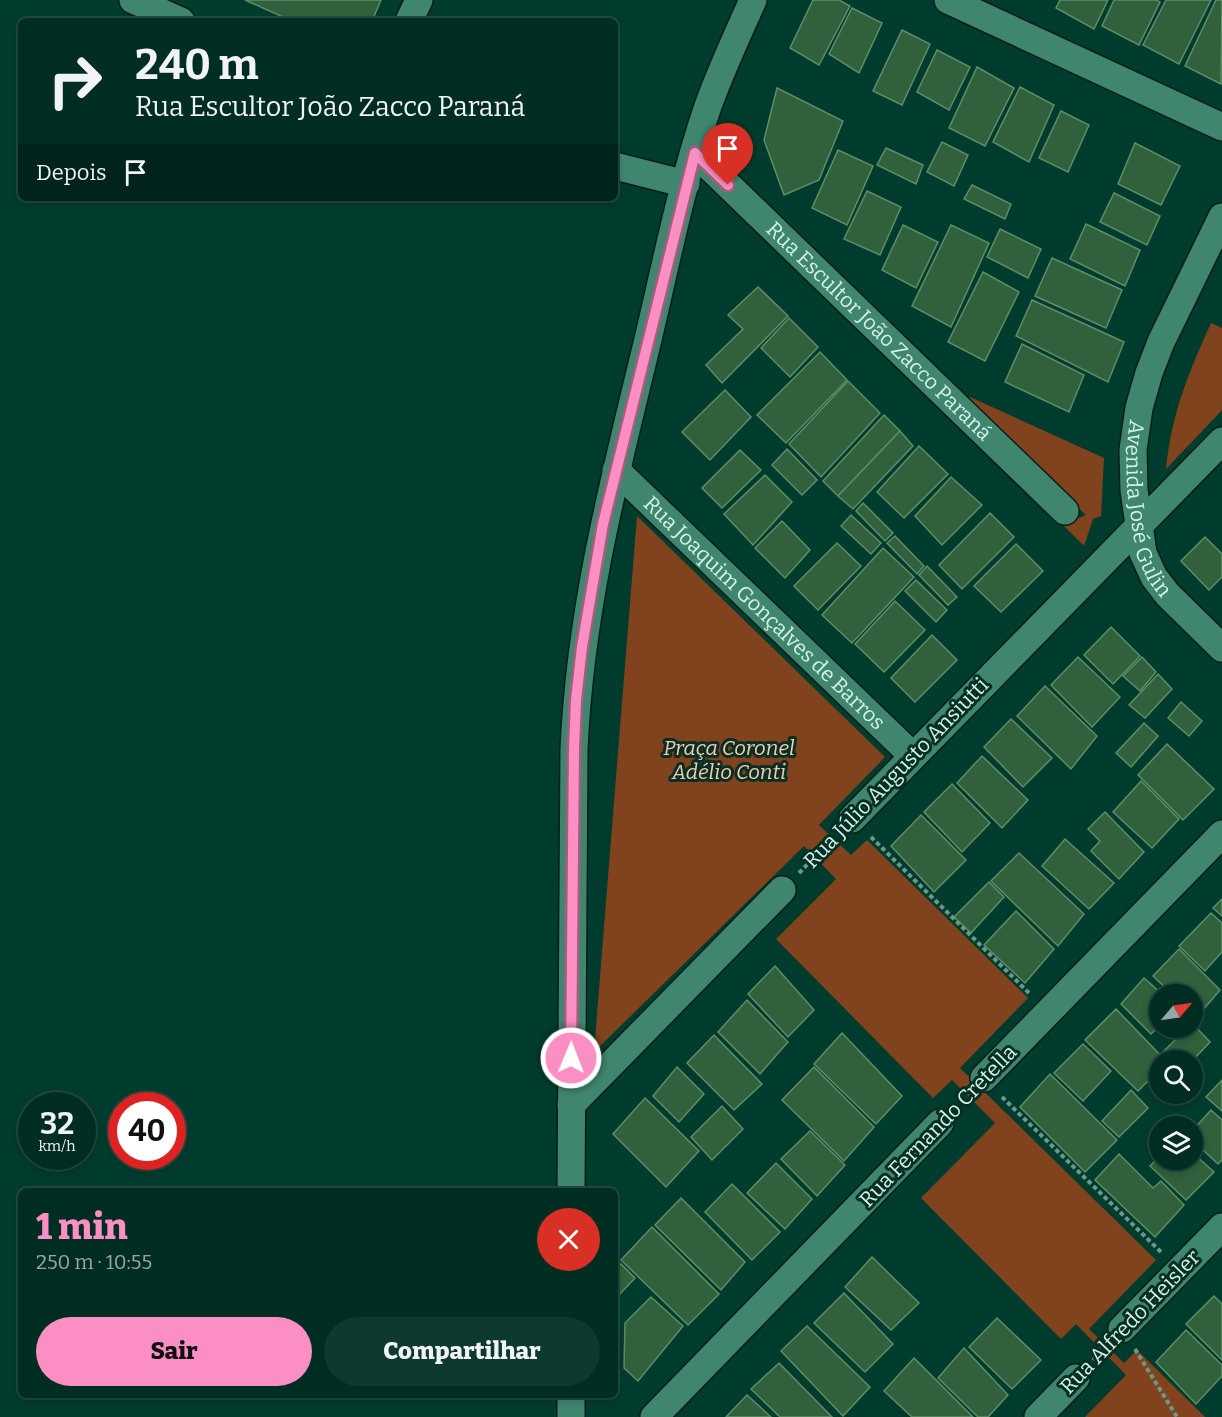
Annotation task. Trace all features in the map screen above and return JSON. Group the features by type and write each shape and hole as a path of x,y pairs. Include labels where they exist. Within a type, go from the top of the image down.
{"street":[{"path":"134,0 175,18"},
{"path":"410,18 419,0"},
{"path":"571,1188 576,700 591,586 616,470 686,184 707,108 753,0"},
{"path":"948,0 1222,127"},
{"name":"Rua Escultor João Zacco Paraná","path":"695,153 1065,511"},
{"path":"618,167 686,184"},
{"name":"Avenida José Gulin","path":"1222,217 1161,342 1149,373 1139,408 1133,450 1134,490 1143,553 1154,577 1167,594 1222,648"},
{"name":"Rua Júlio Augusto Ansiutti","path":"852,819 1222,441"},
{"name":"Rua Joaquim Gonçalves de Barros","path":"616,470 913,756"},
{"name":"Rua Fernando Cretella","path":"984,1078 1222,834"},
{"path":"571,1105 782,890"},
{"name":"Rua Fernando Cretella","path":"654,1417 940,1123"},
{"name":"Rua Alfredo Heisler","path":"1122,1329 1222,1227"},
{"name":"Rua Alfredo Heisler","path":"1038,1417 1076,1377"},
{"path":"571,1398 571,1417"}],"path":[{"name":"Rua Júlio Augusto Ansiutti","path":"782,890 852,819"},
{"path":"852,819 1048,1012"},
{"path":"984,1078 1180,1270"},
{"path":"1122,1329 1177,1417"},
{"name":"Rua Alfredo Heisler","path":"1076,1377 1122,1329"}],"green space":[{"path":"1211,323 1222,328 1222,410 1166,469 1172,430 1188,376"},
{"path":"970,397 1104,458 1101,516 1093,519 1084,546 1063,525 1086,515 966,400"},
{"name":"Praça Coronel Adélio Conti","path":"637,516 885,757 819,825 851,855 867,840 1028,998 960,1068 1156,1260 1089,1329 1124,1363 1137,1350 1205,1417 1085,1417 1126,1375 1076,1324 1061,1339 921,1198 995,1123 952,1080 933,1098 776,939 836,879 804,846 594,1052"}],"building":[{"path":"245,0 381,0 373,18 285,18"},
{"path":"813,0 839,0 850,6 819,65 790,48"},
{"path":"1060,0 1108,0 1094,29 1056,8"},
{"path":"1114,0 1156,0 1160,2 1139,45 1102,26"},
{"path":"1166,0 1211,0 1179,64 1143,45"},
{"path":"1216,0 1222,0 1221,84 1185,66"},
{"path":"852,8 882,23 859,73 829,54"},
{"path":"902,30 930,44 902,105 873,91"},
{"path":"937,50 970,67 949,110 917,92"},
{"path":"977,67 1014,88 985,146 949,128"},
{"path":"1020,87 1054,105 1029,162 993,142"},
{"path":"777,88 843,121 819,180 784,195 764,140"},
{"path":"1061,111 1089,125 1068,172 1039,158"},
{"path":"942,142 968,155 954,186 927,172"},
{"path":"1135,143 1180,166 1161,205 1118,184"},
{"path":"886,148 923,165 916,184 877,165"},
{"path":"838,150 873,166 847,225 812,208"},
{"path":"972,185 1011,204 1005,219 964,199"},
{"path":"867,191 901,207 880,255 844,239"},
{"path":"1114,193 1160,216 1147,245 1100,222"},
{"path":"1086,224 1140,250 1125,286 1070,259"},
{"path":"903,225 938,242 916,288 882,270"},
{"path":"951,225 989,243 951,327 912,306"},
{"path":"1000,229 1041,249 1028,278 987,257"},
{"path":"1052,258 1122,290 1106,328 1035,296"},
{"path":"983,272 1019,292 985,361 948,342"},
{"path":"758,287 788,316 722,383 706,365 743,329 728,315"},
{"path":"1032,300 1124,342 1108,382 1016,336"},
{"path":"789,318 818,347 790,377 761,348"},
{"path":"1022,344 1084,375 1069,412 1005,382"},
{"path":"820,352 847,380 786,443 757,415"},
{"path":"848,381 880,413 821,477 789,444"},
{"path":"725,390 751,417 710,460 682,432"},
{"path":"884,415 900,431 838,496 823,481"},
{"path":"900,431 913,446 853,509 838,496"},
{"path":"919,446 948,474 904,518 877,492"},
{"path":"787,449 817,480 802,495 772,465"},
{"path":"740,450 761,470 722,508 702,488"},
{"path":"765,475 792,502 753,545 724,514"},
{"path":"951,477 982,505 942,545 915,516"},
{"path":"863,503 893,533 885,541 856,511"},
{"path":"990,513 1014,537 962,589 939,565"},
{"path":"851,515 881,543 871,554 841,526"},
{"path":"782,521 810,550 785,578 755,548"},
{"path":"895,536 924,566 917,574 887,543"},
{"path":"1205,537 1222,554 1222,577 1209,590 1181,561"},
{"path":"837,543 861,566 818,610 794,586"},
{"path":"1016,544 1043,571 1001,612 974,586"},
{"path":"883,548 914,577 852,643 822,615"},
{"path":"927,566 957,597 948,605 919,575"},
{"path":"916,580 947,610 936,622 905,591"},
{"path":"895,601 925,630 884,672 855,644"},
{"path":"1111,627 1140,656 1113,684 1084,655"},
{"path":"932,635 957,660 915,702 891,678"},
{"path":"1078,657 1120,697 1092,727 1051,685"},
{"path":"1142,657 1156,672 1140,691 1123,676"},
{"path":"1158,674 1172,689 1145,718 1129,705"},
{"path":"1045,686 1097,736 1071,769 1017,716"},
{"path":"1181,702 1202,721 1189,736 1168,718"},
{"path":"1011,719 1052,758 1023,787 984,747"},
{"path":"1144,723 1158,736 1131,767 1116,753"},
{"path":"1167,744 1214,789 1183,820 1138,775"},
{"path":"982,756 1028,800 1002,828 957,783"},
{"path":"1141,781 1179,819 1152,848 1113,812"},
{"path":"952,784 990,823 962,852 924,812"},
{"path":"1105,812 1144,852 1119,879 1091,851 1100,841 1088,829"},
{"path":"921,815 966,860 934,892 891,846"},
{"path":"1065,839 1114,883 1089,909 1042,866"},
{"path":"1019,853 1084,914 1058,946 991,881"},
{"path":"989,882 1004,897 971,933 954,917"},
{"path":"1222,899 1222,916 1213,908"},
{"path":"1016,911 1054,949 1025,983 984,945"},
{"path":"1211,913 1222,923 1222,952 1205,971 1179,946"},
{"path":"1179,949 1220,990 1203,1010 1203,984 1161,984 1153,976"},
{"path":"775,966 814,1010 788,1037 748,994"},
{"path":"1144,978 1151,984 1149,1032 1121,1004"},
{"path":"747,1000 788,1042 760,1074 718,1032"},
{"path":"1116,1009 1155,1050 1149,1050 1149,1080 1138,1091 1085,1040"},
{"path":"842,1033 902,1096 876,1124 814,1064"},
{"path":"714,1035 762,1084 734,1110 687,1063"},
{"path":"1203,1035 1210,1042 1202,1050 1165,1050 1177,1038 1203,1038"},
{"path":"1083,1044 1111,1071 1083,1101 1054,1073"},
{"path":"677,1067 704,1094 679,1122 653,1096"},
{"path":"814,1067 874,1127 844,1161 782,1100"},
{"path":"1050,1074 1117,1140 1085,1172 1020,1107"},
{"path":"1222,1080 1222,1111 1206,1097"},
{"path":"1131,1090 1148,1108 1119,1137 1102,1121"},
{"path":"645,1098 699,1151 666,1187 613,1134"},
{"path":"722,1106 743,1129 712,1160 691,1137"},
{"path":"1211,1110 1222,1120 1222,1160 1218,1164 1203,1150 1203,1119"},
{"path":"810,1131 845,1165 817,1196 781,1159"},
{"path":"1119,1154 1153,1188 1161,1181 1184,1205 1155,1237 1095,1180"},
{"path":"1203,1162 1214,1172 1186,1200 1154,1170 1203,1170"},
{"path":"776,1163 812,1199 785,1229 747,1193"},
{"path":"732,1184 780,1232 752,1260 705,1212"},
{"path":"681,1198 745,1262 721,1290 655,1225"},
{"path":"652,1227 719,1294 688,1325 621,1260"},
{"path":"872,1257 919,1303 891,1330 845,1287"},
{"path":"621,1264 635,1278 618,1296 618,1266"},
{"path":"844,1293 893,1344 865,1372 814,1323"},
{"path":"1214,1296 1222,1304 1222,1360 1186,1324"},
{"path":"651,1297 683,1326 638,1381 624,1368 625,1323"},
{"path":"997,1318 1041,1360 1012,1389 969,1347"},
{"path":"807,1326 870,1387 843,1416 781,1351"},
{"path":"1186,1330 1222,1365 1222,1376 1196,1404 1156,1362"},
{"path":"964,1348 1008,1395 988,1417 978,1417 938,1378"},
{"path":"914,1358 973,1417 912,1417 884,1391"},
{"path":"779,1363 832,1417 780,1417 751,1389"},
{"path":"747,1395 771,1417 726,1417"}],"route":[{"path":"571,1058 574,733 582,647 591,586 607,506 695,153 728,185"}]}
